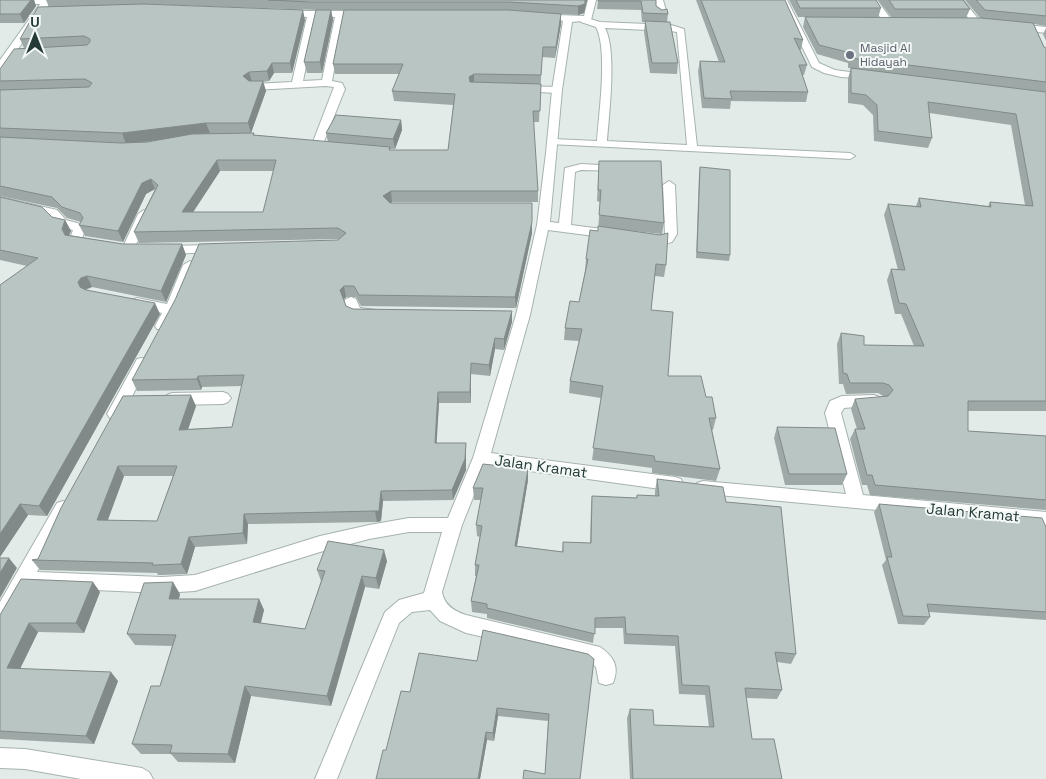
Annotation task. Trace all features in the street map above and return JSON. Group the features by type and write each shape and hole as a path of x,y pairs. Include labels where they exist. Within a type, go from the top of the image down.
{"street":[{"path":"550,17 584,20 590,16 592,0"},
{"path":"659,0 662,14"},
{"path":"784,0 799,22 815,65 823,70 882,78"},
{"path":"872,0 888,22"},
{"path":"958,0 977,23"},
{"path":"0,67 7,55 46,6"},
{"path":"273,14 312,15 327,11 340,14 369,14"},
{"path":"326,82 340,14"},
{"path":"296,84 312,15"},
{"name":"Jalan Kramat","path":"568,20 557,90 543,226 516,315 481,458 700,488 1046,519"},
{"path":"1005,26 1046,30"},
{"path":"1034,29 1040,43"},
{"path":"7,55 25,54"},
{"path":"252,87 326,82 338,85 340,89 318,147"},
{"path":"565,228 569,170 581,168 625,169"},
{"path":"640,238 658,241 668,239 671,234 669,185"},
{"path":"0,202 54,213 62,223 80,228 75,241 128,248 225,249"},
{"path":"128,248 150,203"},
{"path":"528,208 546,208"},
{"path":"543,226 621,236"},
{"path":"157,335 171,310 197,249"},
{"path":"127,301 171,310"},
{"path":"351,302 355,313 389,313"},
{"path":"107,429 148,352"},
{"path":"159,399 223,398"},
{"path":"123,399 141,399"},
{"path":"856,502 833,412 835,405 842,402 878,401"},
{"path":"481,458 453,525 433,592 434,601 439,609 458,622 593,653 605,662 606,676"},
{"path":"0,619 5,600 23,579 71,494"},
{"path":"23,579 162,586 195,583 320,544 369,532 409,525 453,525"},
{"path":"326,779 392,618 404,606 415,602 434,601"},
{"path":"0,758 25,759 142,779"}],"lane":[{"path":"0,2 46,6"},
{"path":"584,20 599,25 671,28 681,32 692,148"},
{"path":"599,25 605,36 606,78 602,144"},
{"path":"511,89 557,90"},
{"path":"553,142 850,156"}],"building":[{"path":"0,0 31,0 20,14 0,14"},
{"path":"268,0 585,0 585,4 578,6 509,2 310,2"},
{"path":"598,0 656,0 656,6 662,10 667,9 668,14 643,13 641,1"},
{"path":"701,0 785,0 803,40 794,38 807,65 799,65 808,92 730,91 732,99 704,98 700,61 725,62"},
{"path":"796,0 876,0 881,8 800,8"},
{"path":"889,0 963,0 970,9 895,9"},
{"path":"976,0 1046,0 1046,16 985,10"},
{"path":"143,4 303,10 290,63 272,63 267,71 249,72 243,76 249,81 263,81 248,123 206,123 122,133 0,128 0,90 89,87 92,83 85,79 0,81 0,69 14,49 87,45 90,42 90,39 84,36 20,39 38,7"},
{"path":"316,10 331,10 320,62 304,62"},
{"path":"344,10 509,10 561,14 556,47 543,47 541,75 474,74 469,77 470,82 541,84 540,111 533,111 538,191 391,191 383,196 390,203 532,203 532,222 515,297 359,295 354,286 344,286 340,290 346,306 353,309 512,311 504,339 495,338 489,365 471,363 470,392 438,392 435,443 466,443 465,459 452,490 381,491 379,511 244,514 243,533 189,537 181,564 152,565 153,563 32,560 38,559 61,508 123,396 191,395 179,430 232,427 244,375 198,376 197,379 132,380 175,300 199,244 338,240 346,233 338,228 134,232 158,185 151,179 142,183 118,231 79,225 83,218 80,213 62,207 52,197 0,186 0,137 121,143 147,142 192,134 254,133 253,135 390,147 389,150 448,150 455,94 392,91 403,64 333,64","holes":["217,160 276,160 263,212 182,212","118,466 177,466 157,521 97,520"]},
{"path":"805,17 981,18 1033,23 1046,48 1046,82 851,58 851,53 819,45"},
{"path":"645,21 670,22 678,63 652,63"},
{"path":"851,68 1046,92 1046,401 968,401 968,431 1046,436 1046,500 875,485 872,475 867,475 855,429 865,429 855,399 888,396 893,390 889,385 883,383 850,383 847,374 843,373 841,333 864,336 864,345 924,346 906,304 899,303 891,269 905,270 888,204 921,207 919,198 991,207 990,202 1033,206 1016,114 928,102 932,138 878,131 877,105 866,95 851,93"},
{"path":"336,115 401,120 393,139 326,133"},
{"path":"599,161 661,161 664,223 599,215 601,190 598,190"},
{"path":"700,167 730,170 730,255 697,252"},
{"path":"0,197 42,207 52,217 65,220 62,229 65,235 123,244 182,244 161,291 87,276 81,278 78,282 80,287 86,290 155,303 39,506 20,504 0,534 0,285 38,258 0,250"},
{"path":"598,226 660,235 668,233 666,265 656,264 651,310 673,312 668,376 701,376 706,397 712,397 716,418 709,418 720,469 655,461 654,456 593,448 603,386 570,381 582,329 565,328 570,301 579,302 588,259 586,259 590,230 598,231"},
{"path":"777,427 835,428 847,474 789,474"},
{"path":"483,464 528,469 515,546 563,552 563,542 591,543 592,496 637,498 637,495 659,496 657,479 723,487 726,502 781,507 796,654 775,652 782,690 745,688 752,739 774,739 782,779 633,779 630,709 653,710 654,725 714,727 709,686 682,685 678,636 626,634 625,617 595,618 595,634 487,608 487,604 471,601 479,565 475,565 482,526 476,525 483,488 473,488"},
{"path":"879,504 1042,518 1046,527 1046,612 927,604 930,617 903,616 887,557 892,557"},
{"path":"328,541 384,550 376,578 362,576 327,696 245,686 228,754 170,753 172,745 132,744 151,686 160,686 176,635 127,634 144,583 173,582 169,599 259,599 253,622 305,629 325,571 317,570"},
{"path":"0,558 9,558 0,573"},
{"path":"21,579 93,582 76,623 29,623 7,668 111,672 86,736 0,731 0,615"},
{"path":"483,630 588,654 594,659 580,779 523,779 524,770 545,774 549,714 497,708 493,733 486,732 478,779 376,779 383,750 386,750 401,691 410,692 419,653 477,661"}],"place":[{"name":"Masjid Al Hidayah","path":"850,55"}]}
